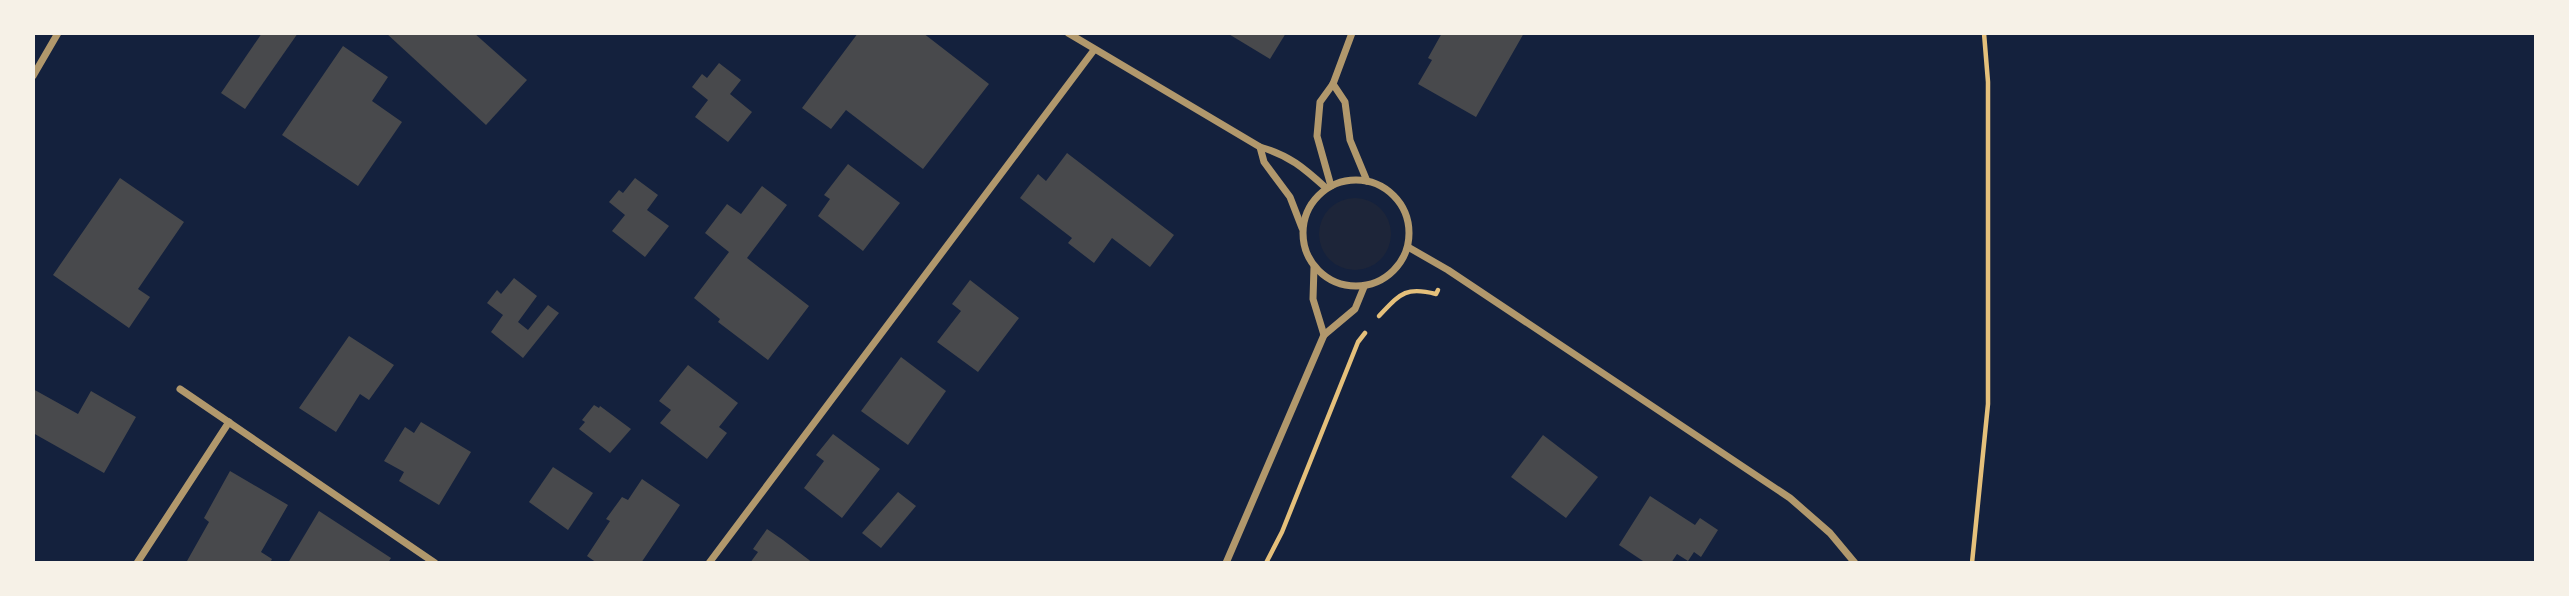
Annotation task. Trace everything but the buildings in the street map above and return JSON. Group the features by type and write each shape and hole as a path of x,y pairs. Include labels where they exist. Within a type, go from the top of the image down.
{"street":[{"path":"33,76 58,33"},
{"path":"1068,33 1260,147 1281,153 1329,187"},
{"path":"1329,187 1317,136 1320,102 1333,84 1352,33"},
{"path":"709,563 1094,50"},
{"path":"1333,84 1345,102 1350,140 1367,181"},
{"path":"1260,147 1264,162 1290,197 1302,228"},
{"path":"1348,180 1367,181 1386,190 1402,205 1408,219 1408,247 1402,261 1392,273 1379,282 1364,287 1336,284 1324,277 1306,256 1302,228 1306,212 1314,199 1329,187 1348,180"},
{"path":"1408,247 1448,270 1790,498 1830,533 1855,563"},
{"path":"1314,267 1313,299 1324,335"},
{"path":"1237,563 1227,560 1324,335 1355,309 1364,287"},
{"path":"180,389 435,563"},
{"path":"137,563 229,422"}],"path":[{"path":"1972,563 1988,404 1988,82 1984,33"},
{"path":"1376,319 1400,294 1417,289 1436,294 1448,270"},
{"path":"1266,563 1282,532 1358,342 1370,327"}],"shaded area":[{"path":"1355,198 1369,201 1381,208 1388,220 1391,234 1388,248 1381,260 1369,267 1355,270 1341,267 1329,260 1322,248 1319,234 1322,220 1329,208 1341,201"}]}
